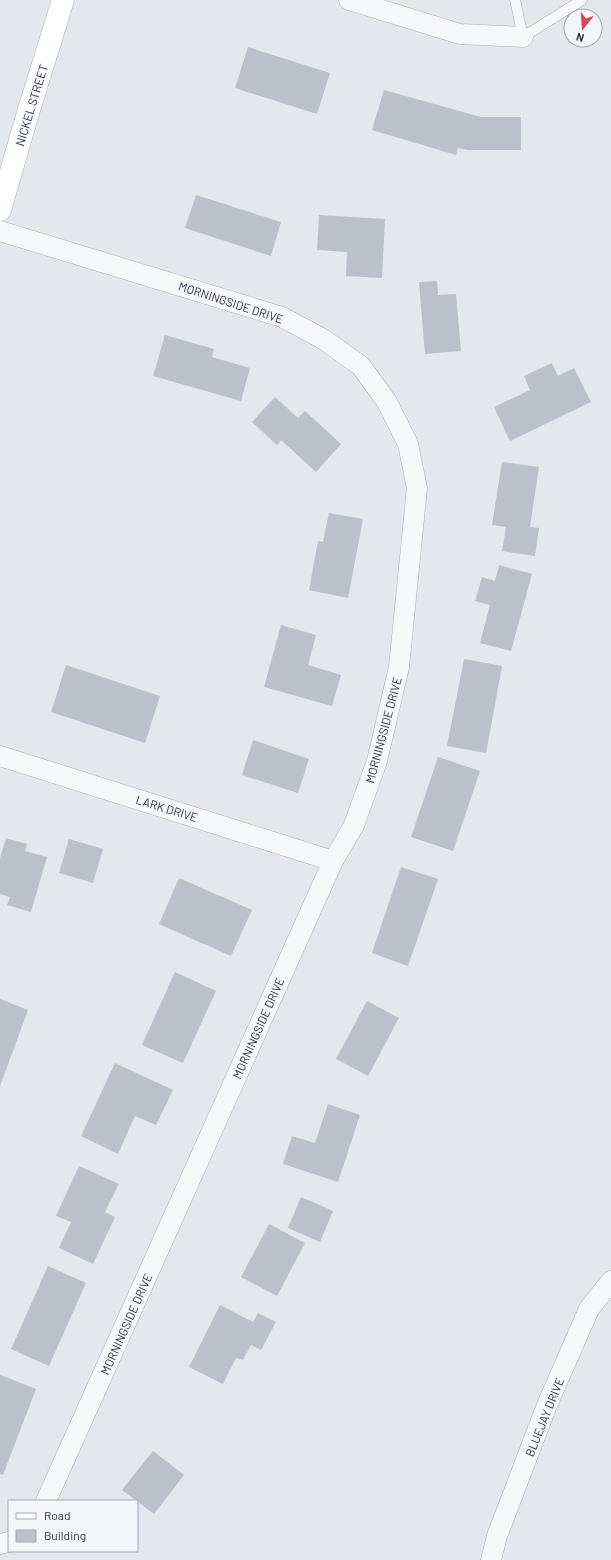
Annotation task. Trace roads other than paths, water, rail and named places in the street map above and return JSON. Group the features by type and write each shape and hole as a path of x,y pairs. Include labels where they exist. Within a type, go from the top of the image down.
{"street":[{"name":"NICKEL STREET","path":"0,210 63,0"},
{"path":"350,0 460,34 523,37"},
{"name":"MORNINGSIDE DRIVE","path":"0,231 282,317 323,339 361,366 388,402 408,444 417,488 399,666 377,761 354,825 333,861 46,1500"},
{"name":"LARK DRIVE","path":"0,756 333,861"},
{"name":"BLUEJAY DRIVE","path":"491,1560 498,1536 550,1398 589,1309 611,1281"}],"lane":[{"path":"515,0 523,37 582,0"}]}
